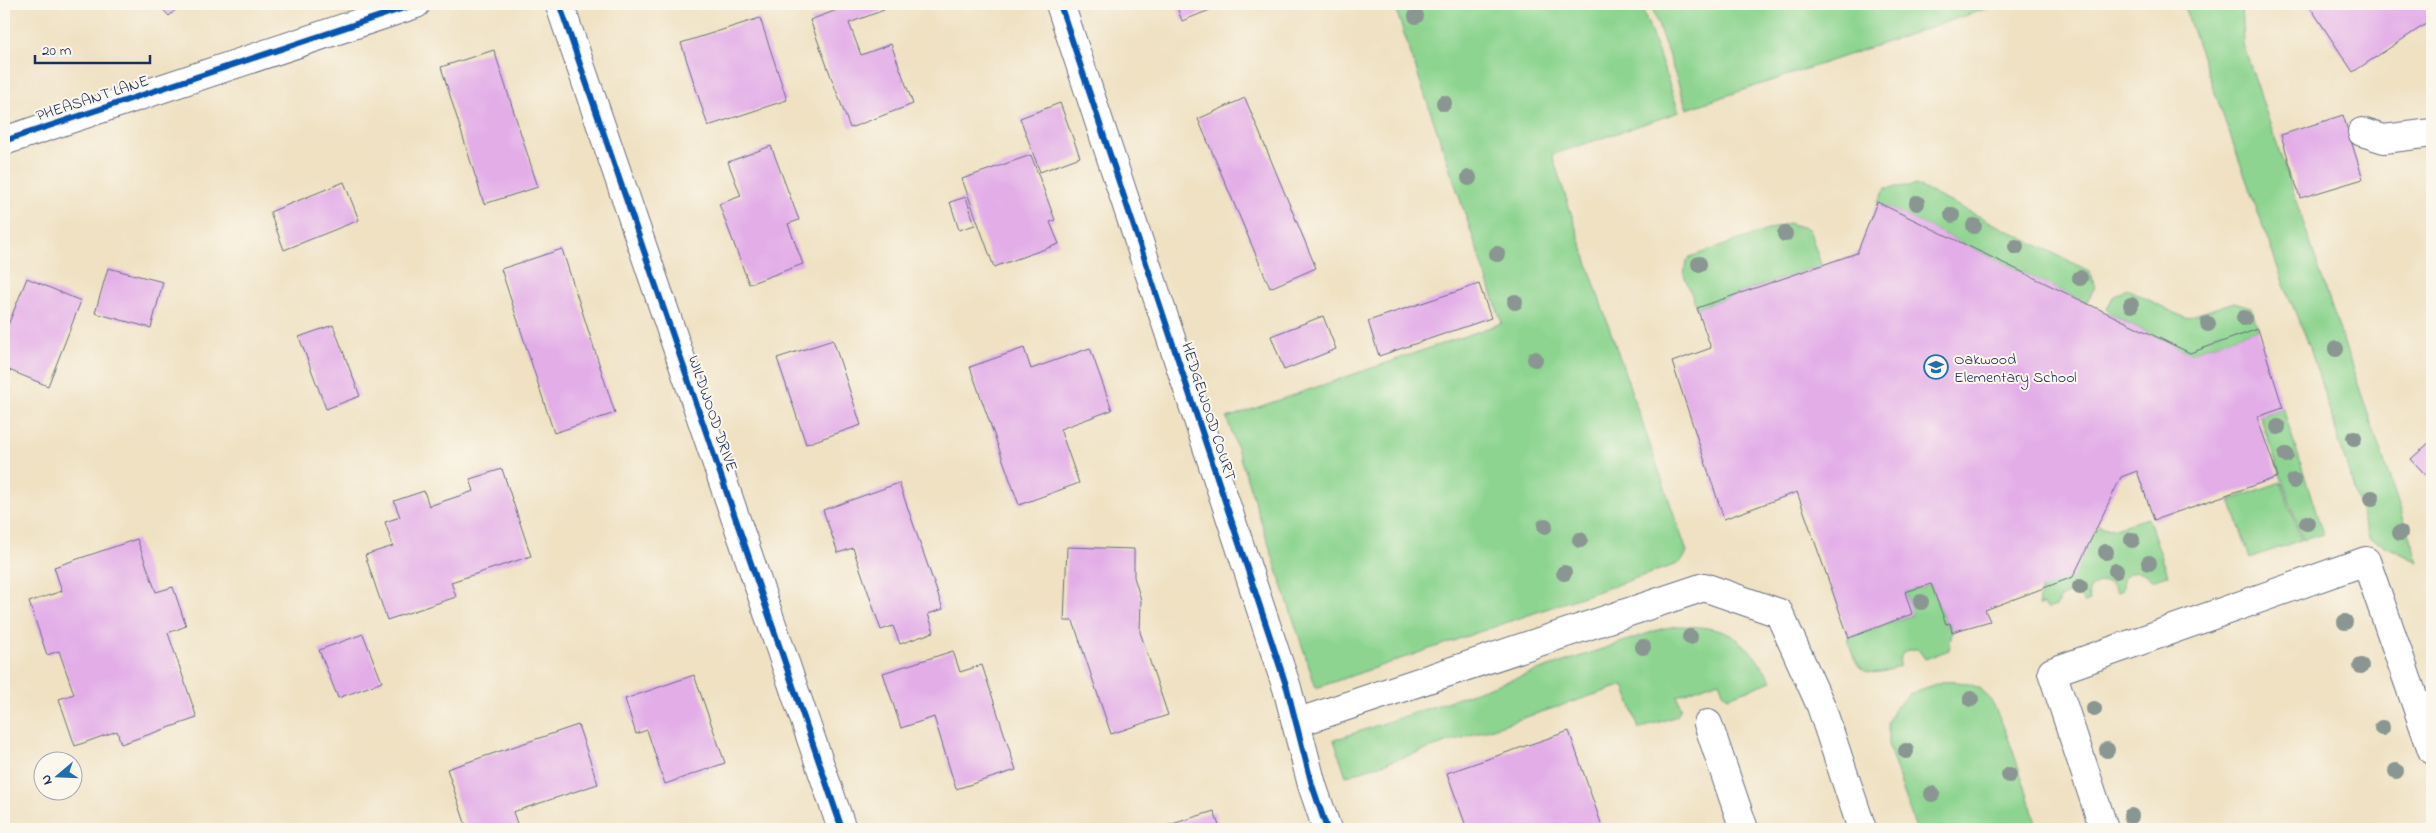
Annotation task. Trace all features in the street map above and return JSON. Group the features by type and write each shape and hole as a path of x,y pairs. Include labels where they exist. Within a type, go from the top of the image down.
{"street":[{"name":"PHEASANT LANE","path":"4,141 416,4"},
{"name":"HEDGEWOOD COURT","path":"1060,4 1287,688 1312,785 1326,829"},
{"name":"WILDWOOD DRIVE","path":"560,6 842,829"},
{"path":"2362,132 2384,139 2432,133"},
{"path":"2104,829 2052,672 2366,561 2432,750"},
{"path":"1296,724 1704,587 1779,613 1821,706 1862,829"},
{"path":"1708,724 1744,829"}],"green space":[{"path":"1394,4 1641,4 1679,112 1552,155 1597,292 1687,552 1682,561 1677,564 1316,688 1227,418 1502,323"},
{"path":"1651,4 2000,4 1687,109"},
{"path":"2183,4 2241,4 2243,44 2418,562 2369,538 2310,348 2284,285"},
{"path":"1916,185 2089,271 2095,287 2086,303 1877,202 1886,188"},
{"path":"1788,223 1809,229 1821,265 1697,308 1684,275 1686,261 1690,257"},
{"path":"2127,289 2185,318 2234,302 2251,307 2258,329 2190,353 2110,314 2107,309 2114,296"},
{"path":"2283,408 2323,534 2303,540 2260,416"},
{"path":"2281,482 2301,540 2250,558 2230,500"},
{"path":"2148,518 2168,575 2151,580 2141,572 2134,572 2123,578 2123,590 2117,592 2110,583 2103,582 2090,590 2088,593 2090,601 2084,603 2080,596 2072,593 2061,597 2056,606 2048,609 2043,605 2038,605 2041,589 2097,525 2111,529"},
{"path":"1931,584 1946,624 1950,623 1952,632 1949,650 1925,659 1918,649 1906,651 1901,655 1899,667 1887,671 1869,672 1859,666 1847,639 1912,615 1905,592"},
{"path":"1676,626 1710,628 1734,637 1753,654 1772,681 1728,697 1724,694 1719,681 1677,696 1681,708 1677,716 1639,729 1624,685 1346,776 1334,740 1661,629"},
{"path":"1941,682 1957,682 1972,685 1982,690 1990,700 2006,734 2038,829 1916,829 1888,744 1888,721 1894,709 1909,694"}],"building":[{"path":"158,4 182,4 169,16"},
{"path":"835,4 882,4 884,10 849,23 861,55 891,44 913,104 850,128 810,20 837,10"},
{"path":"1176,4 1225,4 1182,21"},
{"path":"2308,4 2432,4 2432,20 2353,72"},
{"path":"760,18 787,100 708,126 681,43"},
{"path":"494,50 538,187 484,204 441,67"},
{"path":"1245,98 1316,268 1270,288 1198,119"},
{"path":"1060,103 1080,157 1040,172 1020,118"},
{"path":"2343,115 2363,179 2300,198 2281,135"},
{"path":"771,146 799,220 788,224 803,264 749,284 719,204 741,196 728,162"},
{"path":"1031,155 1055,220 1050,222 1059,244 994,267 962,179"},
{"path":"344,182 359,220 284,250 270,212"},
{"path":"966,197 975,225 959,230 950,202"},
{"path":"1877,202 2190,353 2258,329 2283,408 2257,417 2278,477 2154,520 2137,471 2121,477 2073,577 1985,610 1990,621 1952,632 1950,623 1946,624 1931,584 1905,592 1912,614 1849,638 1797,492 1724,519 1672,362 1711,348 1697,308 1857,253"},
{"path":"562,249 615,413 554,433 501,269"},
{"path":"108,268 163,282 151,328 95,313"},
{"path":"27,278 81,301 48,386 4,368 4,335"},
{"path":"1479,284 1491,318 1379,356 1368,321"},
{"path":"1323,316 1336,349 1284,370 1271,336"},
{"path":"333,325 360,396 326,409 299,337"},
{"path":"833,340 861,425 806,444 777,358"},
{"path":"1024,348 1031,369 1090,348 1112,410 1060,429 1079,483 1019,505 970,367"},
{"path":"2432,440 2432,482 2411,459"},
{"path":"502,469 531,556 451,582 456,597 387,620 365,555 393,546 385,522 400,517 394,501 424,491 429,506 474,491 470,479"},
{"path":"899,483 943,609 928,614 934,632 900,644 893,626 881,630 853,548 838,553 823,510"},
{"path":"137,539 156,592 173,587 186,626 168,633 197,718 121,744 117,731 75,746 59,699 74,694 59,651 47,655 29,602 62,591 54,567"},
{"path":"1067,547 1134,549 1134,577 1141,600 1140,632 1168,715 1111,734 1073,621 1064,621"},
{"path":"363,634 382,682 338,698 319,650"},
{"path":"953,651 960,672 982,665 1016,770 956,789 934,717 901,728 883,673"},
{"path":"694,675 725,763 665,784 647,730 636,734 625,699"},
{"path":"578,725 598,784 513,812 519,829 467,829 447,769"},
{"path":"1569,731 1603,829 1467,829 1447,773"},
{"path":"1214,811 1220,829 1156,829"}],"cycle path":[{"path":"4,141 416,4"},
{"path":"1060,4 1287,688 1312,785 1327,829"},
{"path":"560,6 842,829"}],"place":[{"name":"Oakwood Elementary School","path":"1936,367"}]}
